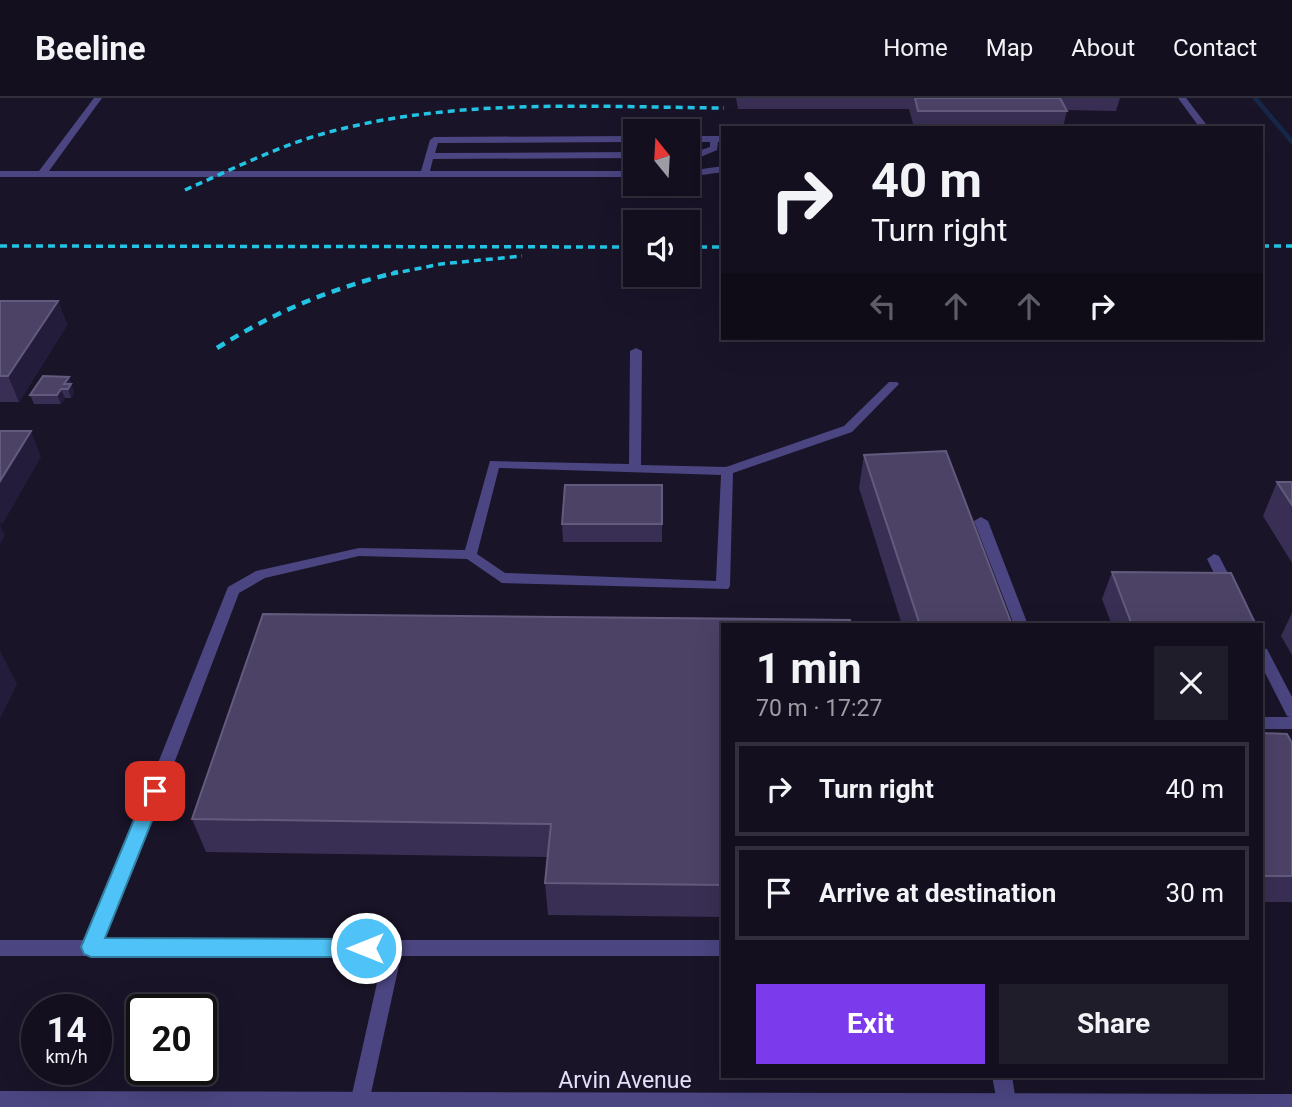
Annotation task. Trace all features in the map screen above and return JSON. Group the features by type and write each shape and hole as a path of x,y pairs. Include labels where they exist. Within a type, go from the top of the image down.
{"street":[{"path":"42,174 98,98"},
{"path":"1182,98 1203,126"},
{"path":"425,174 434,139 623,139"},
{"path":"700,141 718,144"},
{"path":"700,155 718,144"},
{"path":"429,156 623,155"},
{"path":"700,172 721,169"},
{"path":"0,174 623,174"},
{"path":"635,468 636,351"},
{"path":"470,555 494,464 727,471 848,429 893,384"},
{"path":"91,947 126,866 233,590 261,574 359,552 470,555 502,578 723,586 727,471"},
{"path":"981,521 1020,623"},
{"path":"1214,559 1235,601"},
{"path":"1263,655 1292,712"},
{"path":"1263,723 1292,723"},
{"path":"0,948 721,948"},
{"path":"360,1103 394,948"},
{"path":"1002,1078 1006,1102"},
{"name":"Arvin Avenue","path":"0,1101 1292,1104"}],"building":[{"path":"915,98 1060,98 1067,111 918,111"},
{"path":"0,301 58,301 8,376 0,376"},
{"path":"43,376 69,377 64,384 71,384 68,389 61,389 57,395 30,395"},
{"path":"0,431 31,431 0,481"},
{"path":"946,451 1011,623 919,623 864,455"},
{"path":"1277,482 1292,482 1292,505"},
{"path":"565,485 662,485 662,524 562,524"},
{"path":"1112,572 1231,573 1255,623 1131,623"},
{"path":"263,614 850,620 851,623 721,623 721,885 545,883 551,824 192,819"},
{"path":"1263,733 1287,734 1292,743 1292,876 1263,876"}],"waterway":[{"path":"1255,98 1292,142"}],"railway":[{"path":"185,190 295,143 381,120 429,113 527,107 724,108"},
{"path":"0,246 623,247"},
{"path":"1263,246 1292,246"},
{"path":"700,247 721,247"},
{"path":"391,274 441,264 522,256"},
{"path":"391,274 398,272"},
{"path":"217,348 260,323 304,303 391,274"}],"route":[{"path":"155,791 91,947 366,948"}]}
